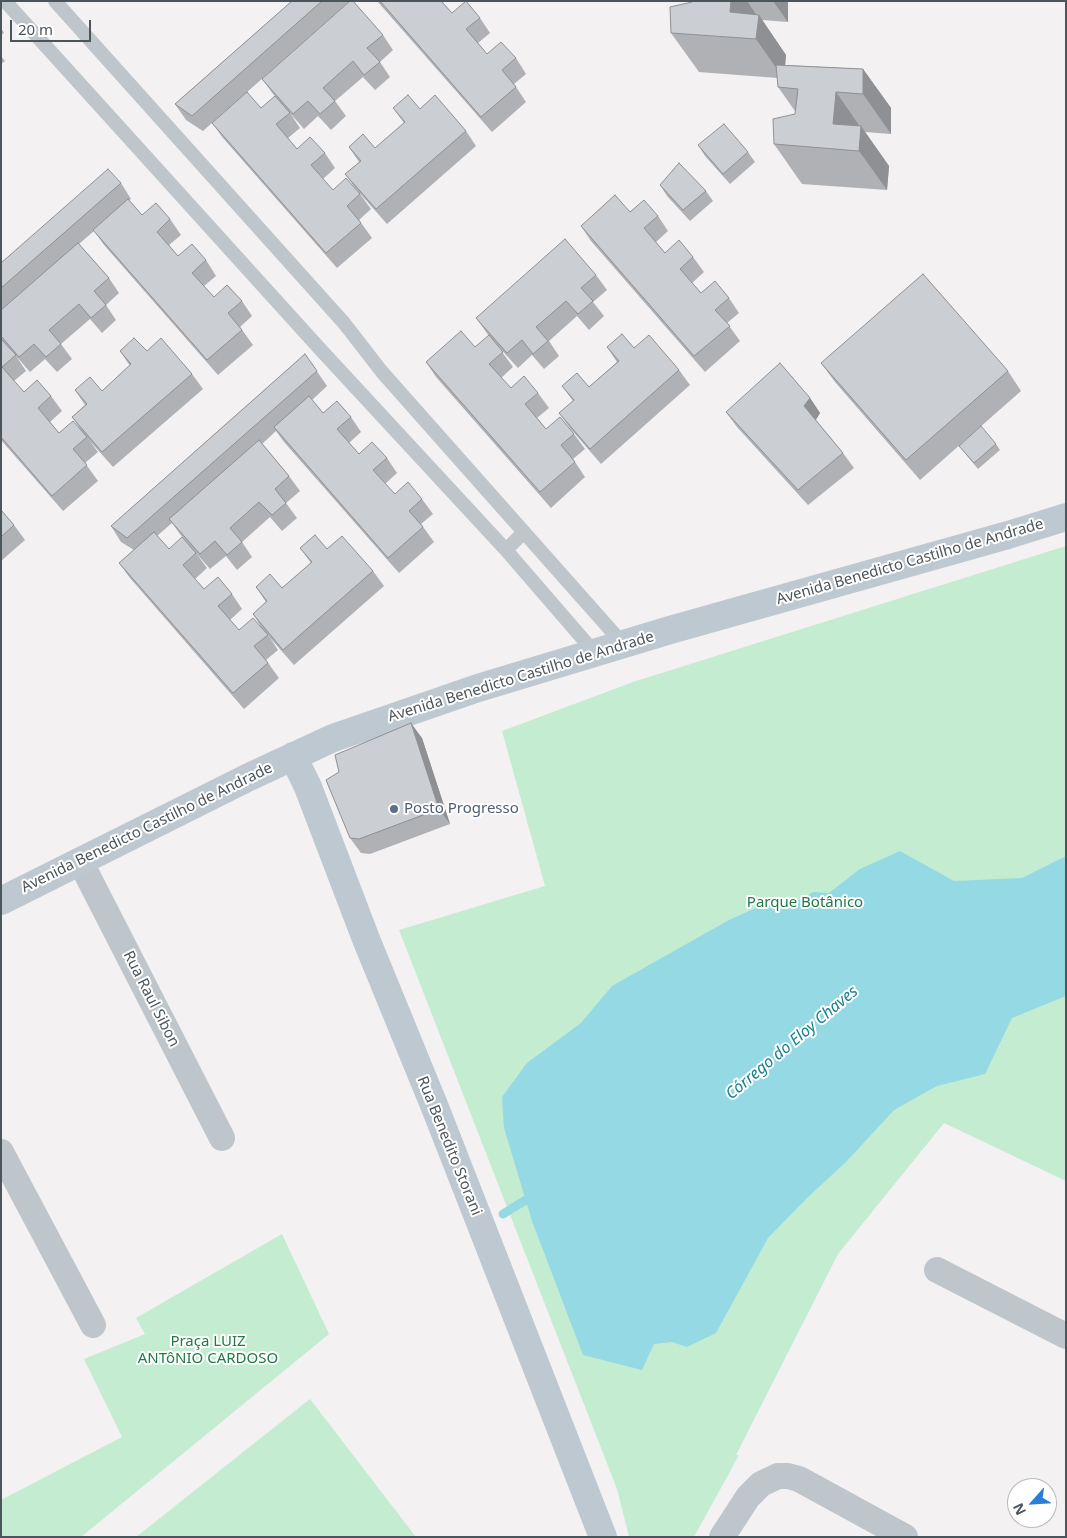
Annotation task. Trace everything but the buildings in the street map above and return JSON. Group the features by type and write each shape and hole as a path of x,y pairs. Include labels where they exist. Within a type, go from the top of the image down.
{"main road":[{"name":"Avenida Benedicto Castilho de Andrade","path":"1,901 80,860 332,738 478,688 1066,517"},
{"name":"Rua Benedito Storani","path":"293,756 308,787 366,939 603,1537"}],"street":[{"name":"Rua Raul Sibon","path":"80,860 222,1138"},
{"path":"1,1152 93,1325"},
{"path":"937,1270 1066,1336"},
{"path":"722,1537 748,1497 761,1484 778,1476 788,1476 799,1480 905,1537"}],"lane":[{"path":"5,1 313,342 506,550 595,653"},
{"path":"55,1 338,316 382,372 624,645"},
{"path":"506,550 524,532"}],"green space":[{"name":"Parque Botânico","path":"1066,546 1066,1181 944,1123 838,1254 736,1455 739,1455 694,1537 629,1537 617,1489 399,930 545,886 502,731 633,682"},
{"name":"Praça LUIZ ANTôNIO CARDOSO","path":"282,1234 329,1334 81,1537 1,1537 1,1500 122,1437 84,1359 145,1334 136,1318"},
{"path":"310,1399 416,1537 136,1537"}],"water":[{"path":"900,851 954,881 1022,878 1066,856 1066,996 1012,1018 985,1074 937,1086 894,1110 846,1162 768,1238 716,1333 687,1347 672,1342 654,1344 642,1370 583,1355 532,1221 504,1128 502,1097 527,1063 581,1023 612,986 729,920 776,899 800,900 813,892 829,893 860,869"}],"waterway":[{"name":"Córrego do Eloy Chaves","path":"503,1214 534,1195"}],"place":[{"name":"Posto Progresso","path":"394,809"}]}
